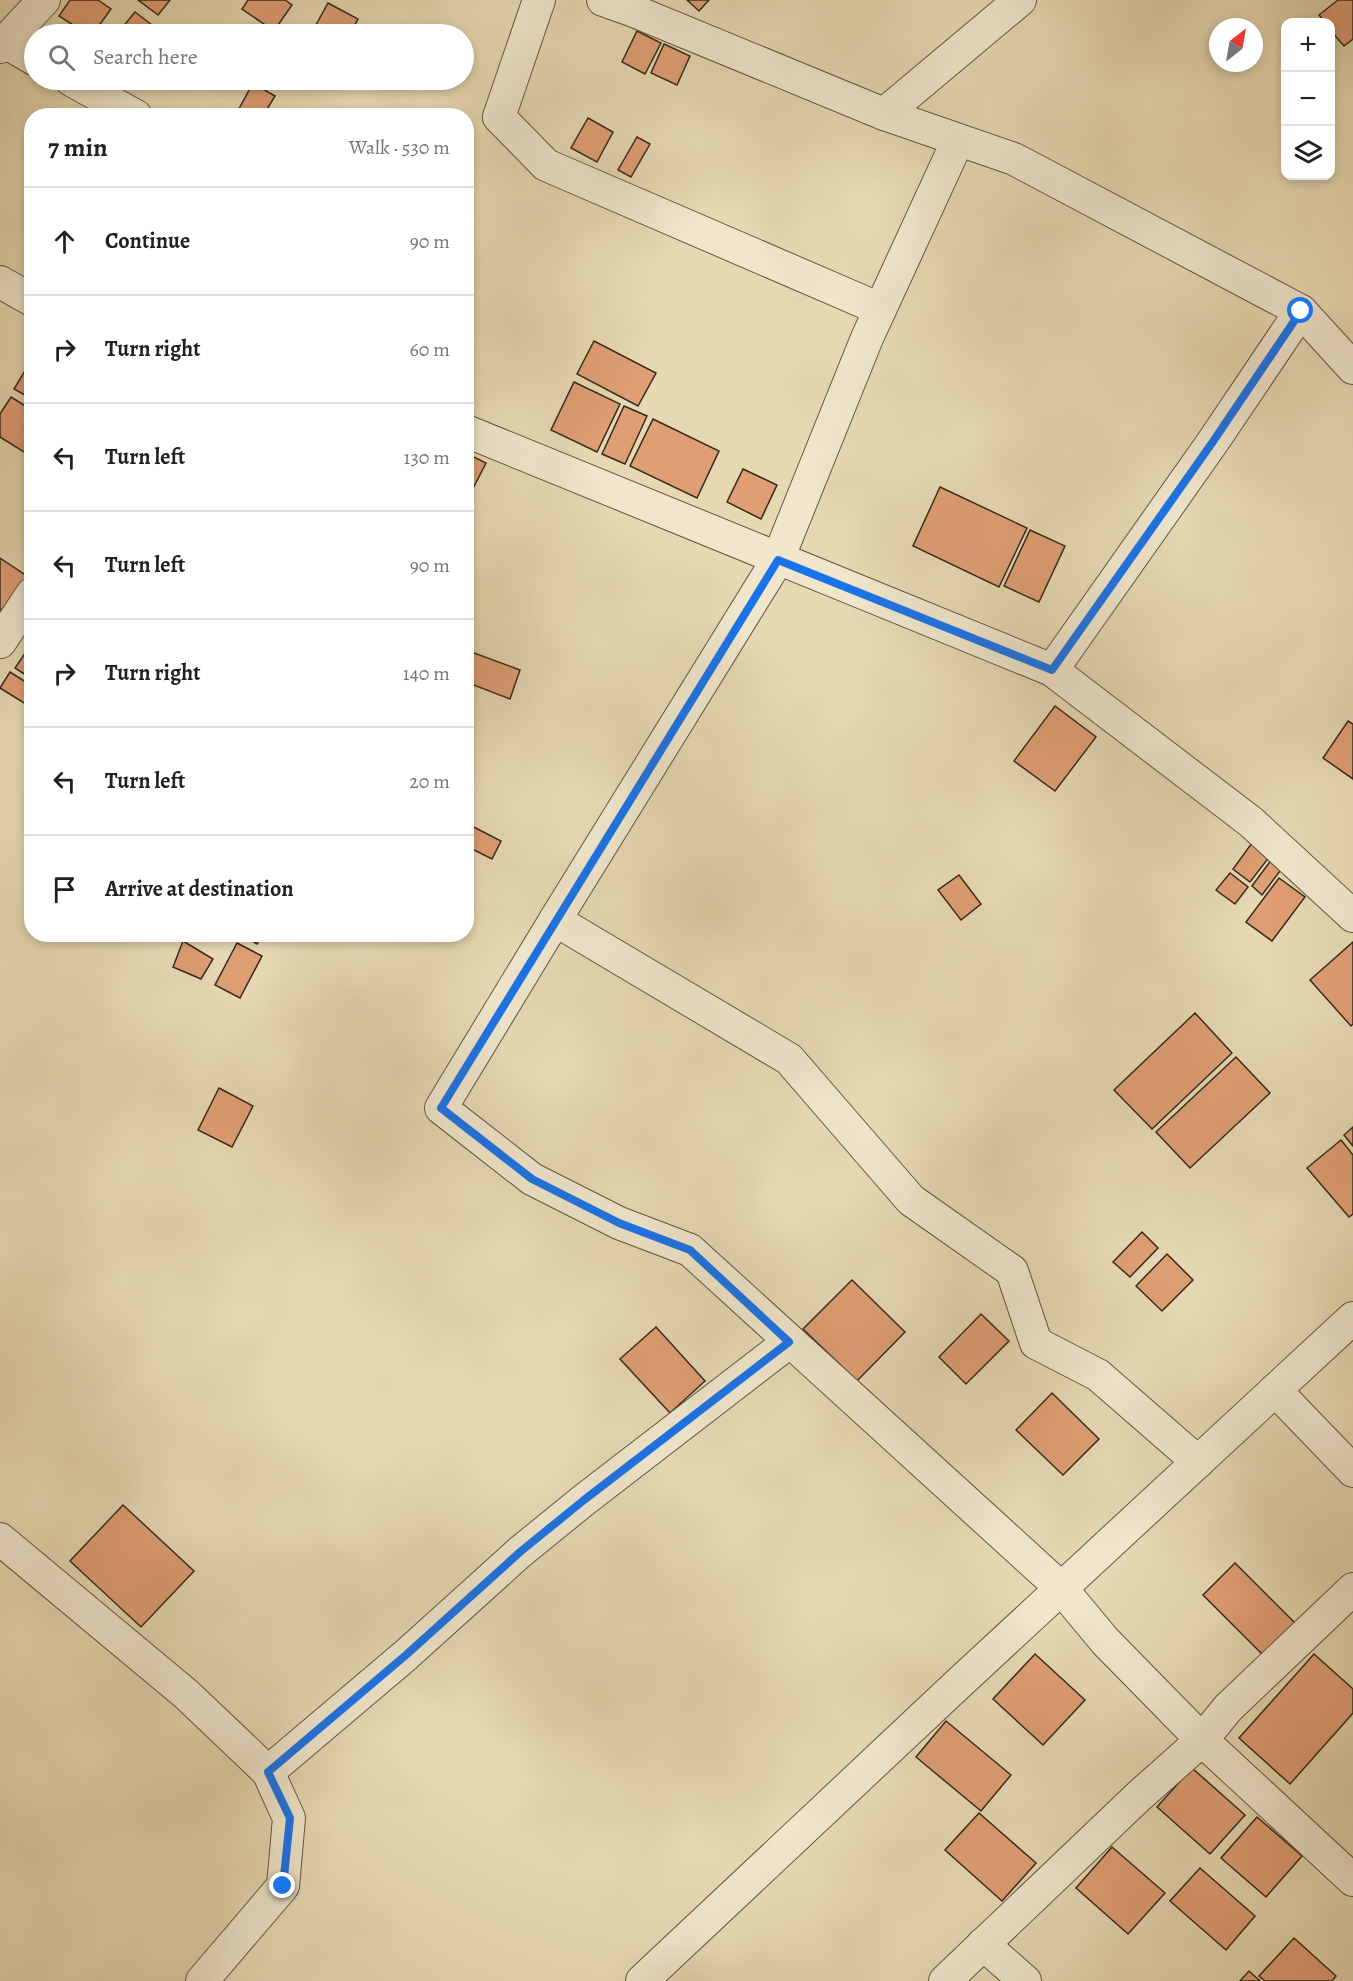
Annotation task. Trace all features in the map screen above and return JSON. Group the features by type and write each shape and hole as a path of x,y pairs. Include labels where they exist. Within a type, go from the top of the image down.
{"street":[{"path":"24,55 2,45 44,0"},
{"path":"539,0 499,117 546,165 880,309"},
{"path":"603,0 639,5 884,114 1014,159 1301,311 1353,368"},
{"path":"884,114 1020,0"},
{"path":"90,90 122,108"},
{"path":"958,140 867,338 778,560 441,1108 532,1179 619,1223 690,1250 1061,1588 1105,1641 1202,1740 1353,1880"},
{"path":"0,282 24,296"},
{"path":"1052,670 1212,443 1301,311"},
{"path":"474,434 1052,670 1251,822 1353,916"},
{"path":"0,642 24,606"},
{"path":"555,920 789,1059 911,1200 1012,1271 1036,1343 1098,1376 1198,1462"},
{"path":"642,1981 1353,1318"},
{"path":"268,1772 406,1655 520,1552 789,1342"},
{"path":"1275,1390 1353,1471"},
{"path":"0,1539 186,1694 268,1772 290,1818 283,1886 202,1981"},
{"path":"945,1981 1139,1796 1202,1740 1228,1708 1353,1589"},
{"path":"983,1944 1025,1981"}],"building":[{"path":"70,0 98,0 111,9 100,24 71,24 59,16"},
{"path":"138,0 170,0 158,15"},
{"path":"248,0 285,0 292,5 279,24 264,24 242,9"},
{"path":"687,0 709,0 699,11"},
{"path":"1338,0 1353,0 1353,39 1344,46 1335,36 1335,18 1322,18 1319,15"},
{"path":"328,3 358,19 355,24 316,24"},
{"path":"135,12 151,24 125,24"},
{"path":"637,31 661,43 645,74 622,62"},
{"path":"664,44 690,56 677,85 651,73"},
{"path":"249,90 265,90 275,96 268,108 239,108"},
{"path":"588,118 613,132 597,162 571,148"},
{"path":"637,137 650,144 631,177 618,170"},
{"path":"594,341 656,373 638,406 577,374"},
{"path":"24,372 24,395 14,389"},
{"path":"574,382 620,404 597,452 551,430"},
{"path":"11,397 24,405 24,452 0,437 0,414"},
{"path":"624,406 647,416 625,464 602,454"},
{"path":"653,419 719,451 697,498 630,466"},
{"path":"474,457 486,463 474,486"},
{"path":"743,469 777,485 761,519 727,502"},
{"path":"940,487 1027,528 999,587 913,546"},
{"path":"1030,530 1065,546 1039,602 1004,586"},
{"path":"0,558 24,574 24,587 6,613 0,609"},
{"path":"474,653 520,670 510,699 474,685"},
{"path":"24,655 24,674 15,668"},
{"path":"10,672 24,681 24,703 0,688"},
{"path":"1055,706 1096,737 1055,791 1014,761"},
{"path":"1348,721 1353,724 1353,779 1323,758"},
{"path":"474,827 501,841 492,859 474,850"},
{"path":"1252,843 1270,856 1250,882 1233,869"},
{"path":"1272,859 1283,867 1262,895 1252,886"},
{"path":"1230,873 1248,887 1235,904 1216,890"},
{"path":"959,875 981,904 961,920 938,890"},
{"path":"1279,878 1305,897 1272,941 1246,922"},
{"path":"183,942 213,959 201,979 173,967"},
{"path":"1353,942 1353,1024 1351,1026 1310,980"},
{"path":"237,943 262,956 240,998 215,985"},
{"path":"1195,1013 1232,1053 1152,1129 1114,1090"},
{"path":"1236,1057 1270,1093 1190,1168 1156,1132"},
{"path":"219,1088 253,1106 232,1147 198,1130"},
{"path":"1353,1127 1353,1146 1344,1135"},
{"path":"1341,1140 1353,1155 1353,1214 1349,1217 1307,1168"},
{"path":"1142,1232 1158,1248 1130,1277 1113,1262"},
{"path":"1167,1254 1193,1280 1162,1311 1136,1286"},
{"path":"852,1280 905,1332 857,1381 803,1329"},
{"path":"981,1314 1009,1341 966,1384 939,1357"},
{"path":"656,1327 705,1381 670,1413 620,1359"},
{"path":"1052,1393 1099,1439 1063,1475 1016,1430"},
{"path":"123,1505 194,1571 141,1627 70,1561"},
{"path":"1235,1563 1300,1628 1268,1660 1203,1595"},
{"path":"1035,1654 1085,1700 1043,1745 993,1699"},
{"path":"1314,1654 1353,1689 1353,1713 1290,1784 1239,1738"},
{"path":"946,1721 1011,1775 981,1811 916,1757"},
{"path":"1192,1768 1245,1815 1210,1854 1157,1807"},
{"path":"979,1813 1036,1863 1002,1901 945,1850"},
{"path":"1257,1817 1302,1856 1266,1897 1221,1858"},
{"path":"1112,1847 1165,1893 1128,1934 1076,1888"},
{"path":"1200,1868 1255,1916 1226,1950 1170,1901"},
{"path":"1294,1938 1336,1976 1332,1981 1265,1981 1259,1976"},
{"path":"1249,1971 1260,1981 1240,1981"}],"route":[{"path":"283,1886 290,1818 268,1772 406,1655 520,1552 789,1342 690,1250 619,1223 532,1179 441,1108 778,560 1052,670 1212,443 1301,311"}]}
